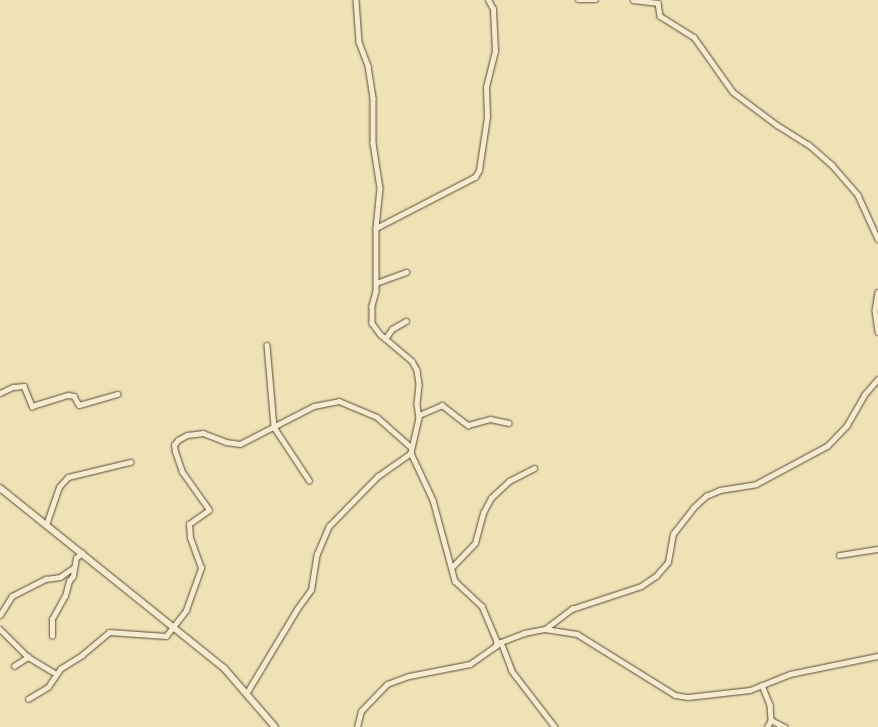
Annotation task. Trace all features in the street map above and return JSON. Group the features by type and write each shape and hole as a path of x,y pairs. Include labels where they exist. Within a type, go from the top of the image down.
{"main road":[{"path":"0,488 82,552 173,629 224,668 275,727"}],"street":[{"path":"356,0 359,42 367,64 373,98 373,143 381,197 376,228 376,283 372,323 385,338 414,364 419,381 417,404 419,416 411,453 434,500 458,584 482,606 496,641 496,646"},
{"path":"376,228 475,177 479,170 487,117 486,87 495,52 493,9 488,0"},
{"path":"578,0 596,0"},
{"path":"633,0 658,3 660,16 694,37 733,92 777,125 808,144 832,165 858,195 878,239"},
{"path":"376,283 406,272"},
{"path":"878,292 875,310 878,332"},
{"path":"385,338 392,329 406,321"},
{"path":"267,345 274,427 309,480"},
{"path":"545,629 572,608 641,586 656,576 668,562 673,534 693,508 706,496 736,486 756,484 827,446 847,425 864,395 878,378"},
{"path":"0,393 13,387 24,386 32,406 68,395 74,396 80,404 117,394"},
{"path":"28,699 48,687 60,669 82,656 109,632 117,631 164,637 173,629 186,610 200,573 200,562 190,538 189,524 209,510 182,472 174,445 178,440 196,433 240,444 314,406 339,401 377,417 411,447"},
{"path":"419,416 442,405 468,425 490,418 509,422"},
{"path":"246,694 297,609 311,590 317,554 329,526 378,476 411,453"},
{"path":"46,525 59,487 68,476 130,462"},
{"path":"452,567 475,543 483,513 491,498 513,478 534,468"},
{"path":"839,555 878,549"},
{"path":"52,636 52,618 65,596 74,568 82,552"},
{"path":"0,615 12,596 46,580 60,577 74,568"},
{"path":"0,629 28,657 56,674"},
{"path":"357,727 361,711 387,684 409,676 470,664 501,642 524,633 545,629 577,634 674,695 688,697 750,690 790,674 878,656"},
{"path":"501,642 512,671 556,727"},
{"path":"14,666 28,657"},
{"path":"762,685 770,705 771,720 767,727"},
{"path":"771,720 786,727"}]}
